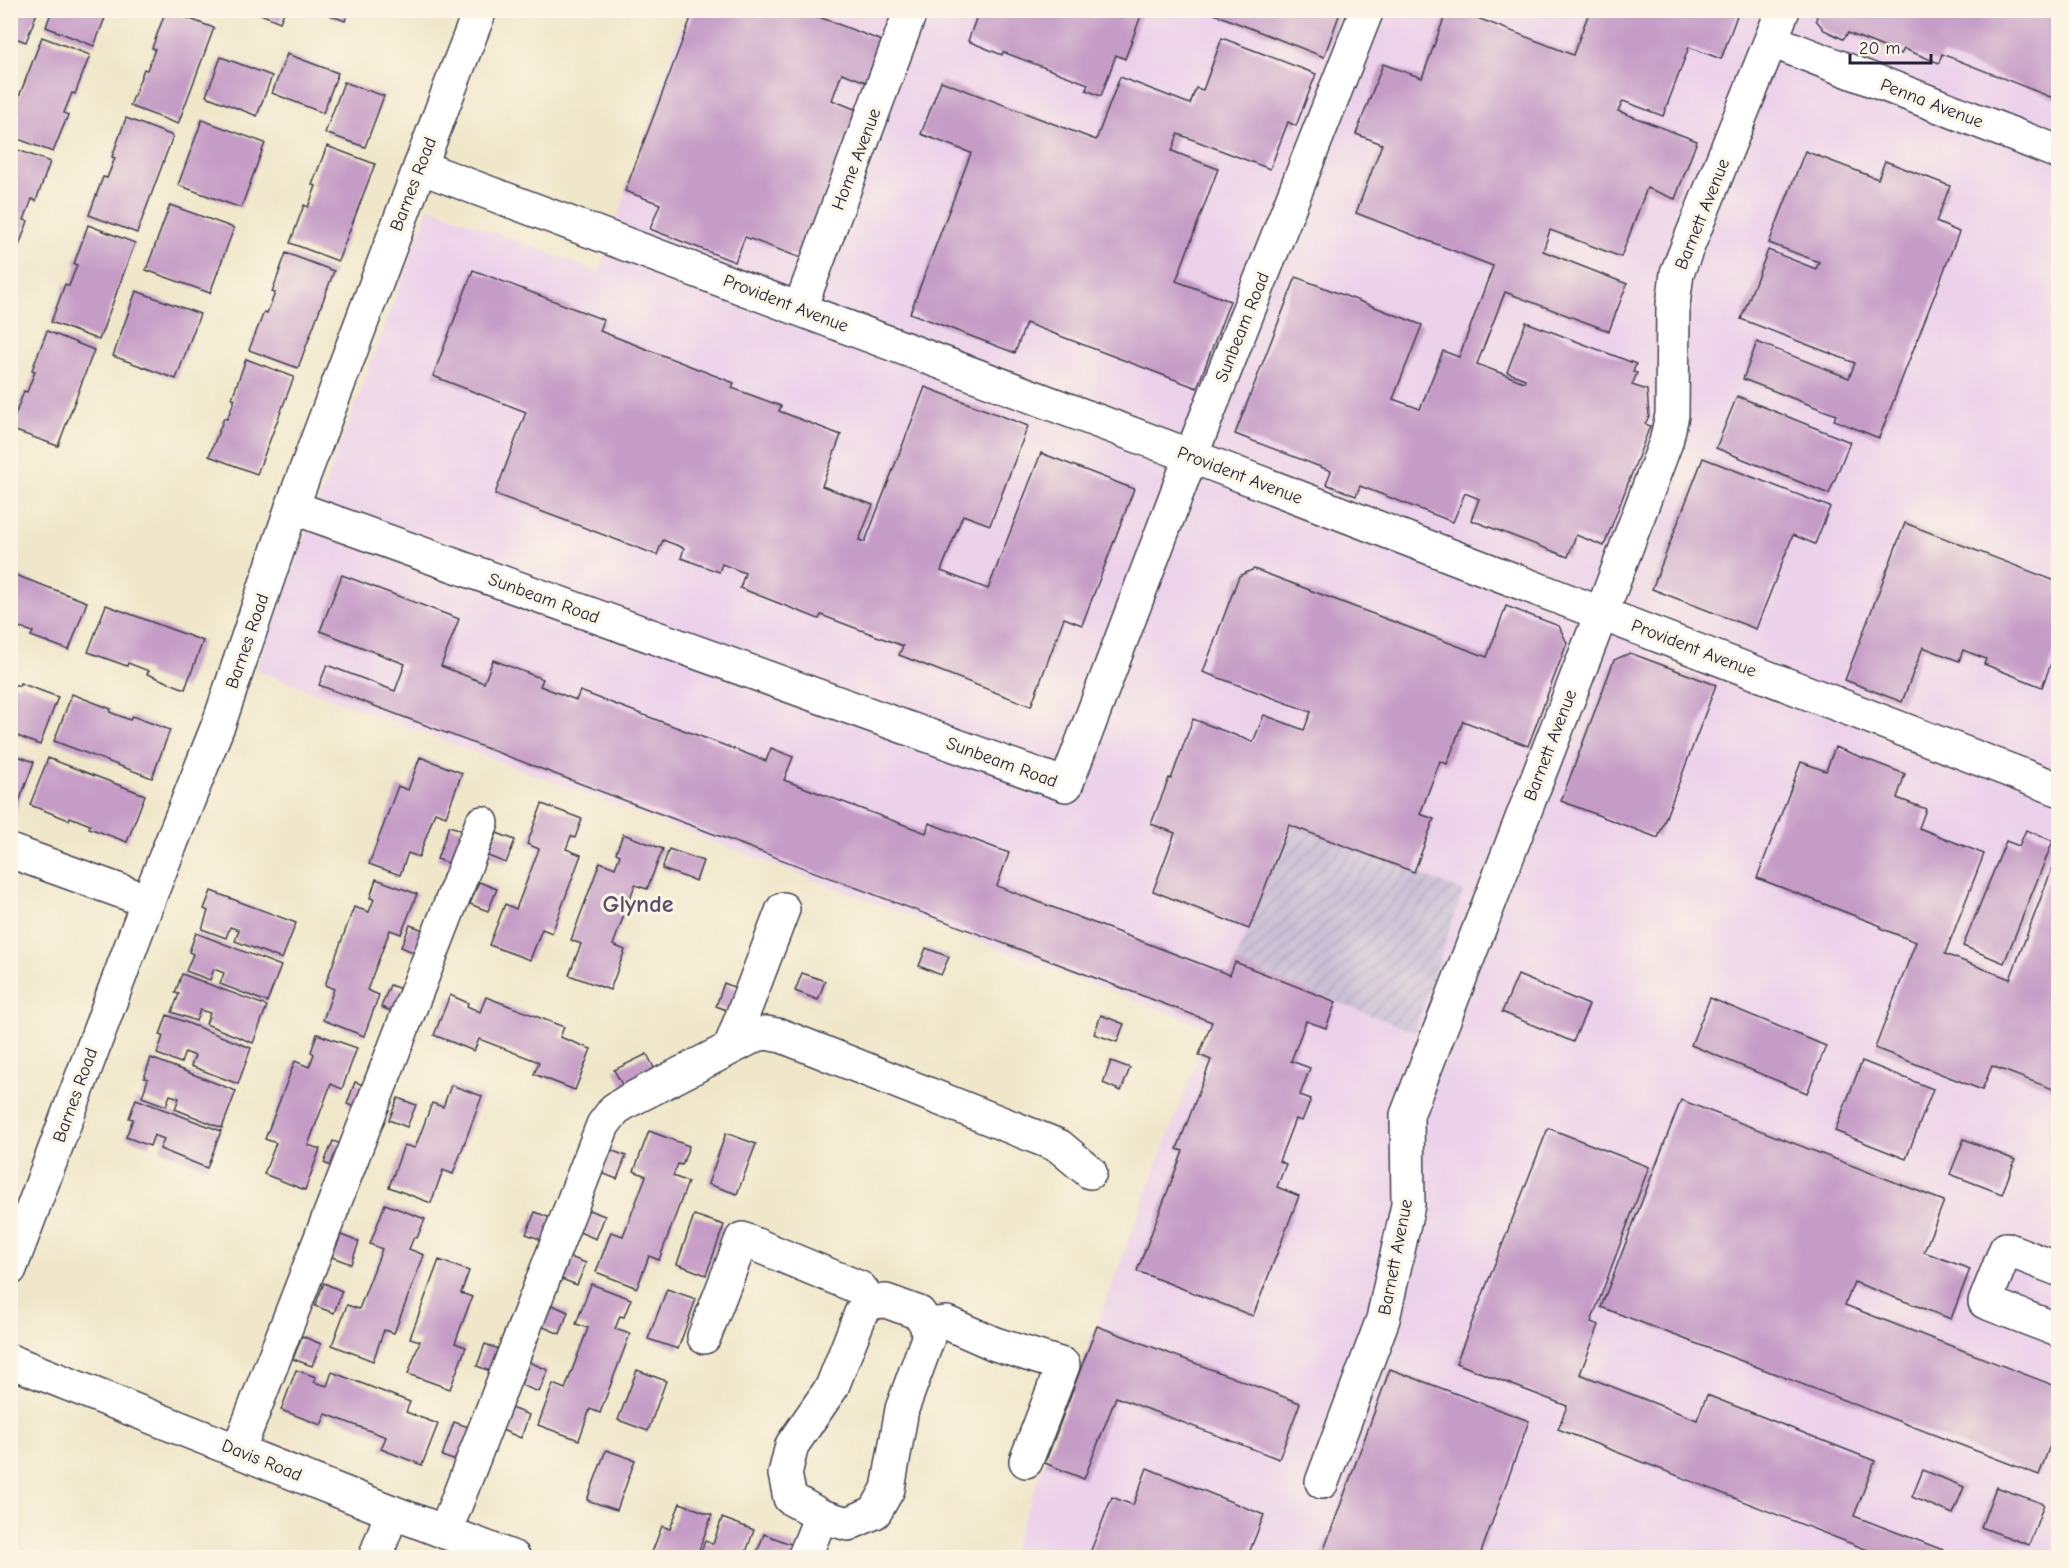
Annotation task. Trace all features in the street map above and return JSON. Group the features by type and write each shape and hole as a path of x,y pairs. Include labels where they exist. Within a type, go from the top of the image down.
{"street":[{"name":"Barnes Road","path":"10,1269 148,901 219,723 292,507 480,10"},
{"name":"Home Avenue","path":"800,308 912,10"},
{"name":"Sunbeam Road","path":"292,507 1065,785 1191,456 1367,10"},
{"name":"Barnett Avenue","path":"1322,1482 1383,1319 1408,1205 1407,1115 1666,442 1672,415 1672,314 1677,273 1783,10"},
{"name":"Penna Avenue","path":"1772,41 2058,152"},
{"name":"Provident Avenue","path":"420,167 800,308 1602,612 2058,789"},
{"path":"238,1451 482,823"},
{"path":"10,851 148,901"},
{"path":"730,1048 783,909"},
{"path":"446,1532 606,1119 615,1109 628,1101 761,1033 782,1036 1059,1146 1090,1172"},
{"path":"704,1337 742,1239 860,1288 871,1302"},
{"path":"2058,1269 2006,1249 1985,1302 2058,1330"},
{"path":"886,1301 919,1313 927,1325 928,1338 902,1409 888,1489 875,1512 848,1524 820,1516 790,1498 785,1474 792,1445 831,1387 861,1313 871,1302 886,1301"},
{"path":"927,1325 947,1323 995,1344 1063,1365 1026,1461"},
{"name":"Davis Road","path":"10,1361 392,1512 514,1557"},
{"path":"375,1557 392,1512"},
{"path":"804,1557 820,1516"}],"shaded area":[{"path":"687,11 2058,11 2058,1557 1009,1557 1209,1028 256,670 429,207 599,272"},
{"path":"1289,824 1463,891 1414,1032 1235,962"}],"building":[{"path":"10,10 38,10 26,42 10,36"},
{"path":"52,10 108,10 94,46 46,27"},
{"path":"166,10 214,28 178,124 130,106 144,69 147,70 155,49 152,48"},
{"path":"251,10 285,10 280,22"},
{"path":"317,10 349,10 345,21"},
{"path":"694,10 801,10 882,41 866,82 842,73 832,100 857,110 801,258 745,237 735,262 650,229 660,204 625,191"},
{"path":"979,10 1102,10 1121,18 1124,10 1143,10 1125,59 1116,55 1101,96 1086,90 1088,84 968,41"},
{"path":"1204,10 1341,10 1324,57"},
{"path":"1447,10 1457,10 1573,55 1590,10 1739,10 1721,59 1689,47 1663,116 1623,101 1618,111 1697,141 1675,199 1647,188 1621,257 1550,230 1543,251 1627,284 1609,331 1505,292 1477,364 1524,382 1525,379 1507,372 1526,322 1636,364 1633,372 1637,373 1632,385 1647,390 1649,416 1645,424 1650,426 1604,546 1576,535 1568,557 1471,520 1479,499 1465,493 1453,522 1360,486 1356,496 1326,484 1331,471 1235,434 1296,277 1422,325 1393,399 1420,409 1443,351 1459,357 1493,266 1356,213 1382,144 1356,134 1383,64 1422,78"},
{"path":"1818,10 2058,10 2058,100 1942,54 1939,63 1904,49 1901,54 1848,33 1843,39 1824,30 1816,20"},
{"path":"42,37 90,55 75,94 72,93 64,113 68,115 53,152 10,136 10,120"},
{"path":"1222,38 1316,74 1296,126 1288,122 1270,169 1178,134 1172,151 1218,169 1176,281 1230,301 1197,388 1026,323 1015,353 910,313 971,153 921,134 941,81 1096,140 1120,77 1190,104 1196,88 1203,90"},
{"path":"287,54 338,73 323,113 272,93"},
{"path":"221,57 272,76 257,116 206,96"},
{"path":"344,82 384,96 365,147 325,133"},
{"path":"126,118 173,136 137,233 89,215 103,177 107,178 115,158 112,157"},
{"path":"202,120 265,143 241,208 178,185"},
{"path":"327,146 375,164 338,261 290,243 304,205 308,207 316,186 312,185"},
{"path":"10,147 50,162 36,201 32,199 24,220 28,221 14,259 10,258"},
{"path":"1805,151 1878,179 1885,161 1950,186 1936,222 1959,232 1879,438 1834,420 1836,415 1743,379 1757,342 1849,378 1855,363 1741,319 1768,250 1816,269 1819,262 1769,243"},
{"path":"170,205 234,228 210,293 146,270"},
{"path":"88,225 135,243 99,340 51,322 65,284 69,286"},
{"path":"286,253 334,271 298,368 249,350 264,312 267,313 275,293 272,292"},
{"path":"473,270 604,320 600,331 734,383 732,388 781,406 779,411 841,435 822,486 873,505 859,540 865,542 925,387 1028,426 990,525 963,515 941,571 988,589 1041,453 1134,489 1082,625 1064,618 1031,706 899,655 903,646 821,615 819,619 740,588 745,573 722,564 719,572 681,558 684,548 663,540 657,555 495,494 526,412 433,376"},
{"path":"136,291 200,314 176,379 113,356"},
{"path":"47,331 94,350 58,446 10,429 24,391 27,392 35,371 32,370"},
{"path":"246,359 294,377 257,474 209,456 224,418 227,419 235,399 232,398"},
{"path":"1737,396 1850,442 1829,494 1716,448"},
{"path":"1703,458 1830,507 1815,544 1793,535 1756,629 1652,589"},
{"path":"1905,523 2058,582 2058,645 2042,687 1984,664 1986,659 1963,650 1959,661 1923,647 1902,702 1845,680"},
{"path":"1254,569 1487,657 1506,606 1559,626 1567,643 1528,746 1463,721 1447,764 1440,761 1420,814 1434,819 1414,872 1289,825 1249,929 1153,891 1175,833 1151,824 1169,778 1171,779 1193,719 1253,742 1264,715 1304,730 1311,712 1203,672 1239,576"},
{"path":"10,573 87,602 69,650 31,636 33,632 10,624"},
{"path":"342,575 459,619 441,666 484,683 493,660 543,679 540,686 576,700 580,691 766,761 771,748 793,757 784,780 926,833 929,823 1009,853 997,886 1230,975 1235,962 1336,1002 1326,1028 1306,1021 1291,1061 1310,1068 1300,1095 1311,1099 1302,1121 1295,1119 1279,1161 1286,1164 1277,1187 1299,1196 1253,1316 1137,1271 1183,1151 1177,1149 1211,1060 1199,1055 1212,1022 319,685 327,665 395,691 405,664 320,631"},
{"path":"106,605 203,641 185,689 147,674 149,671 88,652"},
{"path":"1630,653 1716,685 1658,838 1561,801 1614,660"},
{"path":"10,683 19,686 20,683 58,697 40,745 10,733"},
{"path":"72,694 111,709 110,712 130,720 132,716 170,730 152,778 54,741"},
{"path":"1835,747 1905,774 1897,798 1926,809 1919,828 1984,854 1945,954 2010,979 2058,853 2058,1091 1992,1066 1982,1090 1875,1048 1916,942 1757,878 1801,762 1826,771"},
{"path":"10,753 34,762 16,810 10,808"},
{"path":"420,757 462,773 446,816 435,812 419,857 408,853 400,875 369,864 398,786 408,790"},
{"path":"48,758 145,795 127,842 89,828 90,825 70,817 69,820 30,805"},
{"path":"542,804 582,819 575,838 571,836 566,849 581,855 552,933 542,929 530,960 489,945 505,904 516,909 539,849 527,844"},
{"path":"449,826 469,832 457,866 437,859"},
{"path":"2026,830 2053,841 2004,963 1963,946 2006,841 2019,846"},
{"path":"497,833 515,840 506,863 488,856"},
{"path":"623,834 663,849 647,889 635,885 613,945 625,950 610,990 569,975 581,944 571,940 600,862 615,868 620,855 616,853"},
{"path":"669,849 703,861 696,881 662,869"},
{"path":"376,879 417,894 401,934 390,930 367,990 379,995 364,1036 323,1020 334,989 325,985 354,907 369,912 374,899 370,898"},
{"path":"479,882 497,889 488,911 470,904"},
{"path":"211,891 296,923 282,959 235,941 239,930 230,927 226,938 202,929 208,911 204,909"},
{"path":"410,925 429,932 420,955 401,947"},
{"path":"196,933 281,966 267,1002 220,984 224,973 214,969 210,980 186,971 193,954 189,952"},
{"path":"926,948 949,957 941,975 919,966"},
{"path":"802,973 825,981 818,1000 795,991"},
{"path":"182,974 267,1006 253,1043 206,1024 210,1013 200,1010 196,1021 172,1012 179,994 175,993"},
{"path":"1518,975 1589,1005 1573,1042 1502,1012"},
{"path":"724,983 743,991 734,1013 716,1006"},
{"path":"390,985 409,992 400,1015 381,1007"},
{"path":"450,995 468,1003 467,1006 480,1012 486,997 564,1027 560,1037 591,1049 575,1090 534,1074 539,1062 479,1039 474,1051 434,1035"},
{"path":"1710,998 1826,1046 1807,1093 1691,1045"},
{"path":"167,1015 251,1048 238,1084 191,1066 195,1056 185,1052 181,1063 157,1054 163,1036 160,1035"},
{"path":"1101,1015 1124,1024 1117,1042 1094,1034"},
{"path":"317,1034 357,1048 342,1089 331,1084 308,1145 320,1149 305,1190 264,1174 276,1143 265,1139 295,1061 309,1067"},
{"path":"647,1054 656,1072 624,1088 614,1070"},
{"path":"151,1058 236,1091 222,1128 175,1109 179,1098 170,1095 166,1106 142,1097 148,1079 144,1078"},
{"path":"1111,1061 1130,1068 1121,1091 1103,1083"},
{"path":"1862,1061 1933,1089 1906,1159 1835,1131"},
{"path":"355,1082 374,1089 365,1111 347,1104"},
{"path":"451,1085 482,1096 453,1174 443,1170 431,1203 389,1187 404,1145 415,1148 432,1103 443,1107"},
{"path":"398,1098 416,1105 407,1127 389,1120"},
{"path":"136,1099 221,1131 207,1168 160,1149 164,1139 154,1135 150,1146 126,1137 133,1119 129,1118"},
{"path":"1681,1100 1944,1201 1924,1252 1970,1269 1951,1319 1854,1282 1845,1305 2058,1387 2058,1424 2039,1475 1601,1307"},
{"path":"1548,1128 1649,1167 1591,1322 1599,1325 1580,1374 1697,1420 1707,1395 1875,1461 1854,1516 1943,1550 1940,1558 1888,1558 1558,1429 1567,1406 1456,1363"},
{"path":"649,1131 689,1146 682,1165 678,1164 673,1176 688,1182 659,1260 649,1256 637,1288 596,1272 611,1232 623,1236 646,1176 634,1171"},
{"path":"726,1133 756,1144 737,1194 708,1184"},
{"path":"1964,1139 2015,1160 2002,1194 1950,1174"},
{"path":"333,1141 351,1148 342,1171 324,1163"},
{"path":"608,1149 626,1156 617,1179 599,1172"},
{"path":"385,1204 425,1219 417,1238 414,1237 409,1249 424,1255 394,1333 384,1330 373,1361 332,1345 347,1305 359,1309 382,1249 370,1244"},
{"path":"586,1209 605,1216 596,1239 577,1231"},
{"path":"535,1212 553,1219 545,1241 526,1234"},
{"path":"694,1215 724,1225 706,1275 677,1264"},
{"path":"341,1235 359,1242 351,1264 332,1257"},
{"path":"567,1256 586,1263 577,1285 559,1278"},
{"path":"439,1260 469,1271 461,1293 472,1297 455,1343 466,1347 450,1389 408,1374 420,1341 410,1338"},
{"path":"324,1283 342,1291 334,1313 315,1306"},
{"path":"591,1284 631,1299 624,1317 620,1316 615,1329 630,1334 600,1413 590,1409 579,1440 538,1425 553,1384 565,1389 588,1328 576,1324"},
{"path":"667,1289 696,1299 678,1349 648,1339"},
{"path":"550,1304 568,1312 560,1334 541,1326"},
{"path":"1097,1326 1300,1403 1279,1459 1116,1397 1084,1479 1045,1463"},
{"path":"302,1336 321,1344 312,1366 293,1359"},
{"path":"485,1344 504,1351 495,1373 477,1366"},
{"path":"529,1362 548,1370 539,1392 521,1385"},
{"path":"1390,1369 1529,1421 1479,1558 1321,1558"},
{"path":"296,1370 316,1377 314,1382 327,1386 332,1372 410,1402 406,1412 438,1424 422,1465 381,1449 386,1437 326,1414 321,1425 281,1410"},
{"path":"637,1370 666,1381 648,1431 618,1420"},
{"path":"511,1408 529,1415 521,1438 502,1430"},
{"path":"454,1422 474,1429 462,1463 442,1456"},
{"path":"606,1450 635,1460 617,1510 587,1500"},
{"path":"1147,1468 1264,1515 1247,1558 1088,1558 1112,1497 1133,1505"},
{"path":"1923,1470 1964,1487 1953,1514 1912,1497"},
{"path":"1996,1487 2044,1504 2029,1545 1981,1527"},
{"path":"680,1503 712,1515 696,1558 666,1558 652,1552 662,1526 670,1529"},
{"path":"722,1518 754,1530 744,1558 699,1558 705,1541 713,1544"},
{"path":"764,1534 796,1546 792,1558 755,1558"}],"district":[{"name":"Glynde","path":"638,904"}]}
